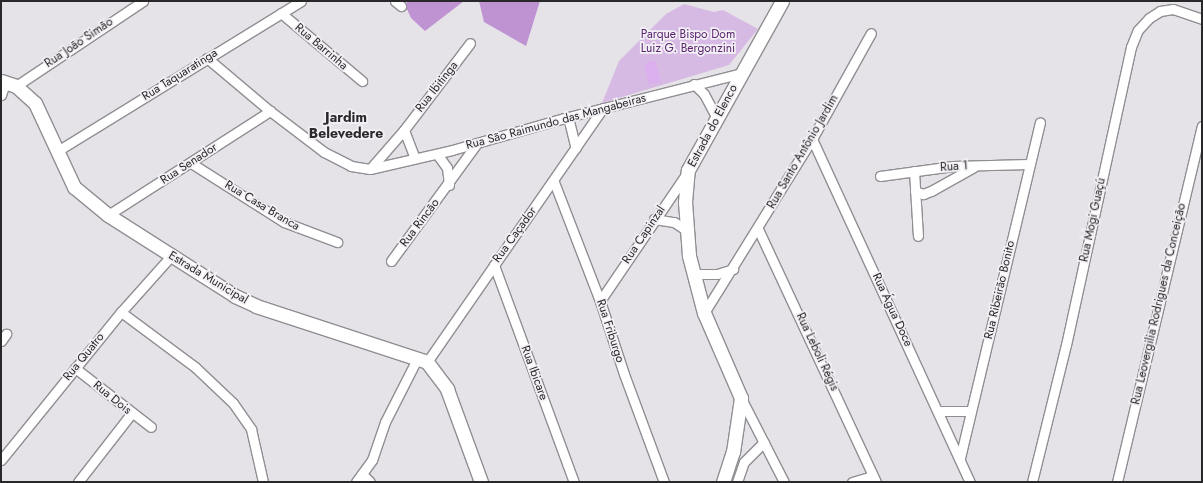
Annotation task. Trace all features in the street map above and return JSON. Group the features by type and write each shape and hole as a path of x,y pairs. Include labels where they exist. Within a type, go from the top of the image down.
{"street":[{"name":"Rua João Simão","path":"6,86 143,1"},
{"name":"Rua Taquaratinga","path":"59,150 301,1"},
{"name":"Estrada do Elenco","path":"782,1 716,117 688,170 686,230 693,274 704,313 741,398 784,482"},
{"name":"Rua Mogi Guaçú","path":"1032,482 1066,345 1131,47 1138,30 1149,18 1160,11 1173,9 1202,18"},
{"name":"Rua Barrinha","path":"281,13 362,81"},
{"name":"Rua Santo Antônio Jardim","path":"704,313 758,229 812,139 871,33"},
{"name":"Rua Ibitinga","path":"370,169 404,130 470,43"},
{"path":"207,58 270,111 324,152 351,166 370,169"},
{"name":"Rua São Raimundo das Mangabeiras","path":"370,169 437,154 568,117 742,72"},
{"path":"694,84 704,94 716,117"},
{"name":"Estrada Municipal","path":"6,86 36,103 59,150 74,187 108,215 171,256 256,306 422,361"},
{"name":"Rua Caçador","path":"356,482 372,460 385,422 422,361 554,182 603,108"},
{"name":"Rua Senador","path":"108,215 192,163 270,111"},
{"path":"568,117 576,148"},
{"name":"Rua Ribeirão Bonito","path":"960,458 969,411 991,331 1040,122"},
{"name":"Rua Leovergilia Rodrigues da Conceição","path":"1117,482 1202,126"},
{"path":"404,130 415,158"},
{"name":"Rua Água Doce","path":"812,139 940,411 970,482"},
{"name":"Rua Rincão","path":"391,261 449,185 477,143"},
{"path":"437,154 447,168 449,185"},
{"name":"Rua Casa Branca","path":"192,163 284,222 337,242"},
{"name":"Rua 1","path":"880,176 914,171 976,166 1030,164"},
{"path":"915,191 923,194 931,191 976,166"},
{"name":"Rua Capinzal","path":"600,301 688,170"},
{"path":"914,171 918,236"},
{"name":"Rua Friburgo","path":"554,182 600,301 624,374 664,482"},
{"path":"654,219 674,222 686,230"},
{"name":"Rua Leboli Régis","path":"758,229 875,479"},
{"name":"Rua Quatro","path":"1,460 121,312 171,256"},
{"name":"Rua Ibicare","path":"494,265 574,482"},
{"path":"693,274 717,274 733,269"},
{"path":"121,312 195,367 233,403 247,421 251,429 263,482"},
{"path":"422,361 447,390 481,482"},
{"name":"Rua Dois","path":"75,368 131,414 151,427"},
{"path":"729,481 741,398"},
{"path":"940,411 969,411"},
{"path":"78,482 131,414"},
{"path":"729,481 744,462 764,442"},
{"path":"362,474 370,482"},
{"path":"852,482 875,479"}],"green space":[{"name":"Parque Bispo Dom Luiz G. Bergonzini","path":"684,4 714,12 723,10 758,29 729,65 602,103 619,61 666,14"}],"shaded area":[{"path":"407,1 464,1 425,31 411,18 406,7"},
{"path":"479,1 540,1 526,46 484,22"}],"building":[{"path":"655,60 661,82 649,85 644,64"}],"district":[{"name":"Jardim Belevedere","path":"346,126"}]}
